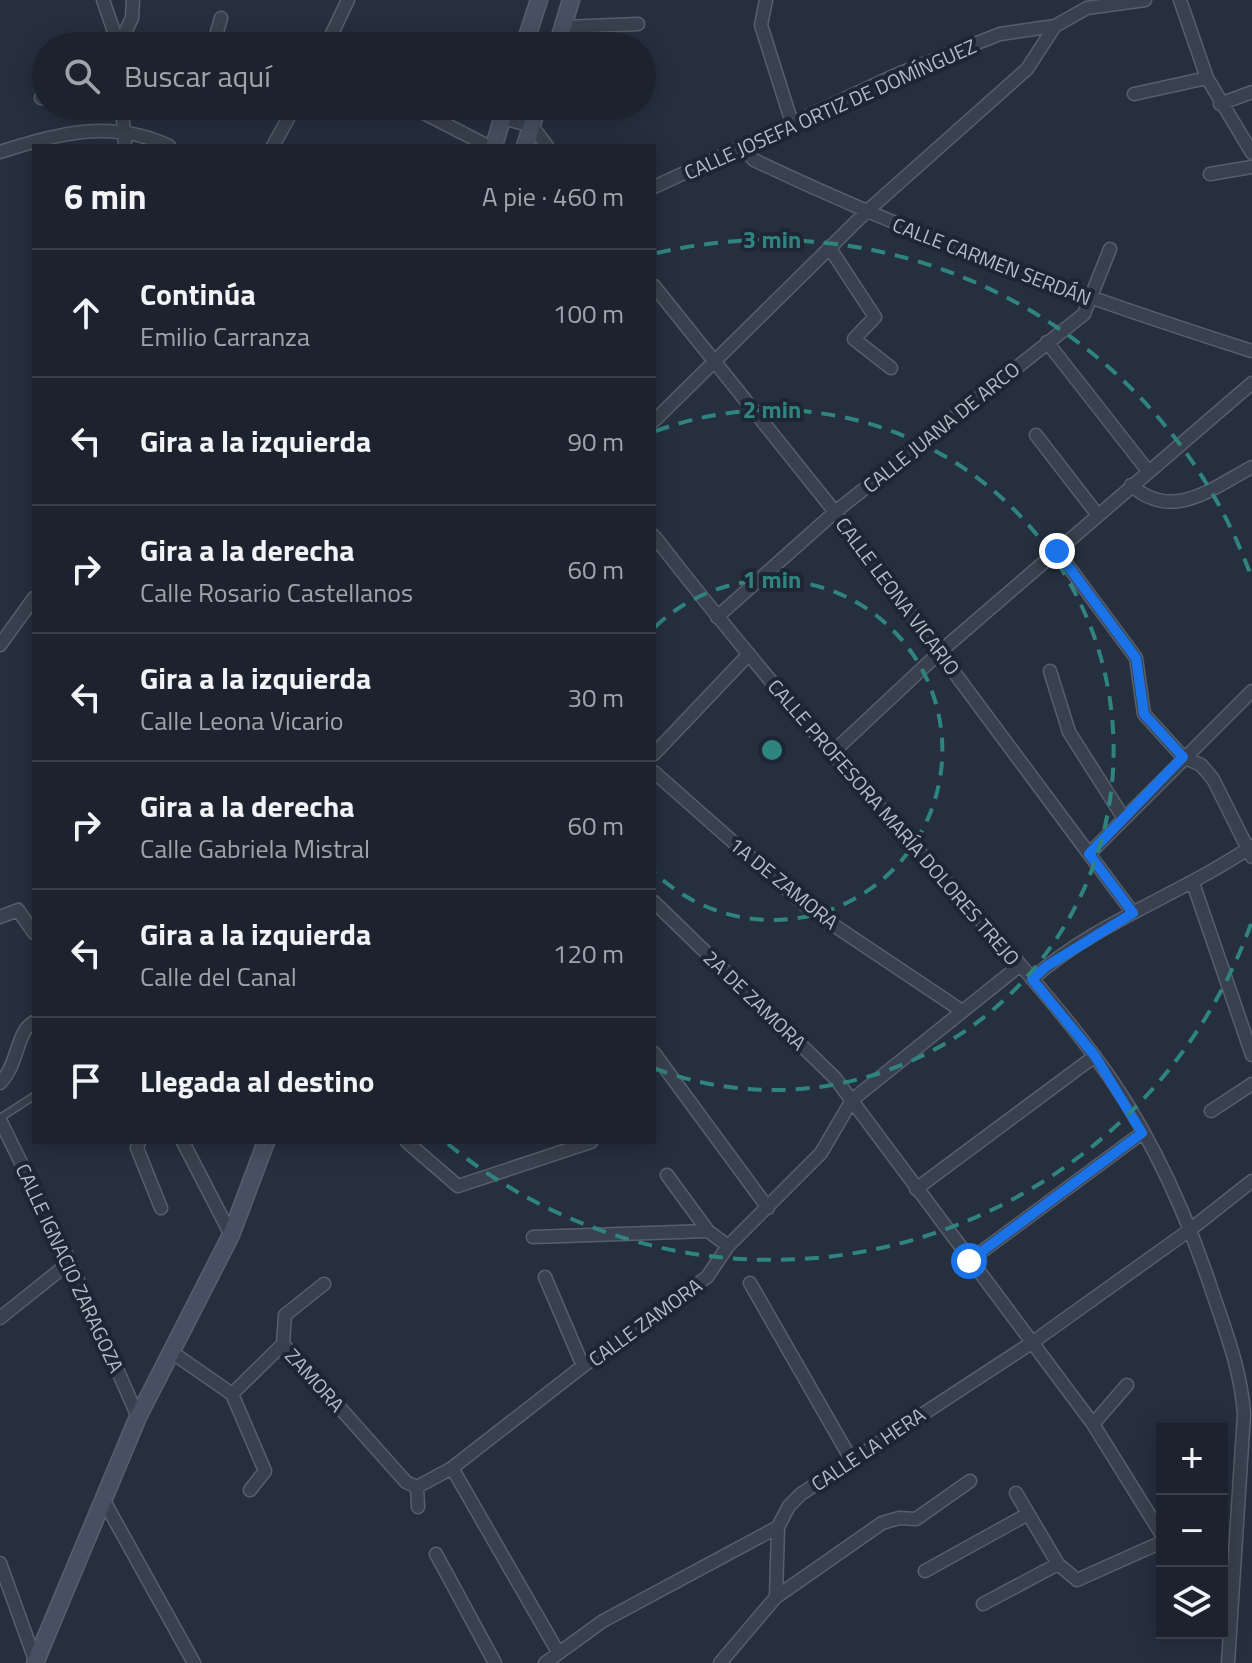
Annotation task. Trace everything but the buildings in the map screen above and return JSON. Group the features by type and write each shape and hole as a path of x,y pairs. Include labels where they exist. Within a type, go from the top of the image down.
{"street":[{"path":"103,0 114,32"},
{"path":"126,32 132,18 133,0"},
{"path":"333,32 348,0"},
{"path":"529,32 539,0"},
{"path":"561,32 571,0"},
{"path":"766,0 761,25 792,123"},
{"name":"CALLE JOSEFA ORTIZ DE DOMÍNGUEZ","path":"656,186 898,74 1000,34 1055,26 1085,4 1145,0"},
{"path":"1180,0 1207,78 1252,153"},
{"path":"217,32 221,18"},
{"path":"563,27 638,24"},
{"path":"656,419 865,213 1027,69 1055,26"},
{"path":"1134,94 1207,78"},
{"path":"1220,104 1252,92"},
{"path":"123,120 125,144"},
{"path":"274,144 287,120"},
{"path":"438,120 487,144"},
{"path":"492,144 501,120"},
{"path":"520,120 532,126 546,144"},
{"path":"526,144 534,120"},
{"path":"0,152 65,133 124,129 164,144"},
{"name":"CALLE CARMEN SERDÁN","path":"743,148 754,160 865,213 1089,299 1252,351"},
{"path":"1210,174 1252,167"},
{"path":"829,247 875,317 854,339 891,368"},
{"name":"CALLE JUANA DE ARCO","path":"717,617 835,512 1084,314 1110,249"},
{"name":"CALLE LEONA VICARIO","path":"656,289 835,512 1133,913"},
{"path":"1047,342 1148,471"},
{"path":"832,753 941,651 1252,383"},
{"path":"1036,435 1097,514"},
{"path":"1131,485 1145,498 1168,504 1192,498 1252,467"},
{"name":"CALLE PROFESORA MARÍA DOLORES TREJO","path":"656,539 717,617 832,753 1032,979 1095,1056 1142,1133 1191,1229 1241,1379 1244,1414 1228,1602"},
{"path":"1032,979 1047,966 1133,913 1250,851 1226,798 1213,779 1201,765 1183,757 1144,714 1136,658 1057,551"},
{"path":"0,645 32,601"},
{"path":"656,752 749,654"},
{"path":"1050,671 1069,732 1123,817"},
{"path":"1089,854 1252,691"},
{"name":"1A DE ZAMORA","path":"656,774 808,908 962,1011"},
{"path":"1193,883 1252,1055"},
{"name":"2A DE ZAMORA","path":"656,904 835,1078 1093,1424 1156,1525"},
{"path":"0,917 18,910 32,930"},
{"name":"CALLE ZAMORA","path":"417,1487 452,1468 583,1366 707,1277 728,1246 821,1153 852,1100 1019,966"},
{"path":"0,1083 18,1057 20,1039 32,1024"},
{"path":"656,1056 768,1208"},
{"path":"916,1189 1095,1056"},
{"path":"1211,1111 1252,1084"},
{"name":"CALLE IGNACIO ZARAGOZA","path":"0,1119 70,1262 138,1417"},
{"path":"969,1261 1142,1133"},
{"path":"138,1144 137,1148 161,1208"},
{"path":"184,1144 231,1235"},
{"path":"35,1662 138,1417 231,1235 265,1144"},
{"path":"409,1144 458,1186 585,1144"},
{"path":"667,1175 708,1231 728,1246"},
{"name":"CALLE LA HERA","path":"547,1662 603,1621 778,1527 789,1506 801,1494 1033,1342 1191,1229 1252,1181"},
{"path":"533,1237 708,1231"},
{"path":"0,1318 70,1262"},
{"path":"545,1277 583,1366"},
{"path":"750,1283 851,1459"},
{"path":"283,1344 285,1315 324,1284"},
{"name":"ZAMORA","path":"232,1394 283,1344 406,1482 417,1487"},
{"path":"170,1351 232,1394 265,1471 250,1490"},
{"path":"1093,1424 1127,1385"},
{"path":"452,1468 558,1652"},
{"path":"720,1663 776,1597 882,1523 899,1518 916,1519 970,1481"},
{"path":"417,1487 418,1507"},
{"path":"1016,1493 1058,1564 1077,1580 1156,1545"},
{"path":"104,1501 194,1663"},
{"path":"925,1571 1028,1514"},
{"path":"776,1597 778,1527"},
{"path":"436,1554 495,1663"},
{"path":"0,1563 35,1662"},
{"path":"983,1604 1058,1564"},
{"name":"CALLE PROFESORA MARÍA DOLORES TREJO","path":"1227,1639 1228,1663"}],"lane":[{"path":"0,1119 32,1097"}],"route":[{"path":"969,1261 1142,1133 1095,1056 1032,979 1047,966 1133,913 1089,854 1183,757 1144,714 1140,701 1141,673 1136,658 1057,551"}]}
